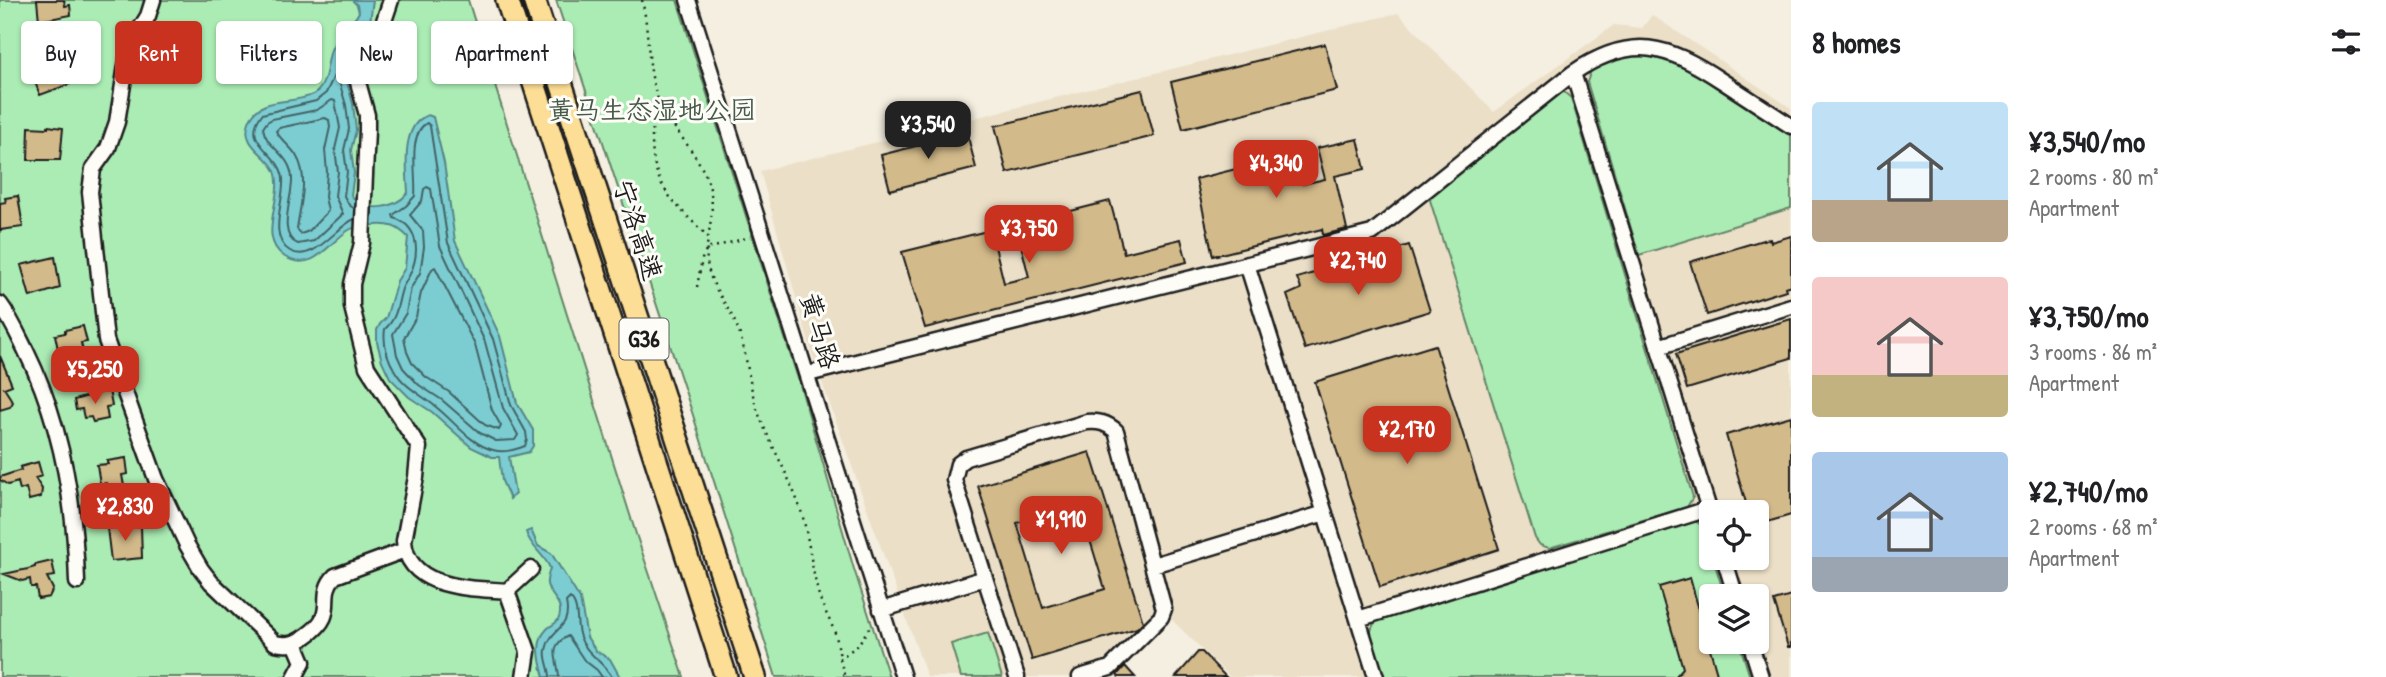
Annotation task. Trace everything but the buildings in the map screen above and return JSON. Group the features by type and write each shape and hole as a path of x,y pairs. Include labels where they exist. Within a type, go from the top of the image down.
{"highway":[{"name":"宁洛高速","path":"507,0 726,677"},
{"name":"宁洛高速","path":"534,0 755,677"}],"street":[{"path":"153,0 148,16 129,47 113,139 93,169 90,192 106,340 156,479 201,569 266,637 275,643 295,643 318,627 325,618 328,583 335,576 405,550"},
{"path":"391,0 383,24 356,66 367,116 367,130 362,243 352,284 352,307 367,367 419,447 404,541 405,550 427,577 443,584 507,590 531,569"},
{"name":"黄马路","path":"688,0 808,374 855,533 903,677"},
{"path":"808,374 1372,233 1573,73 1600,57 1620,50 1643,47 1666,50 1698,65 1791,126"},
{"path":"1573,73 1706,500"},
{"path":"1247,264 1376,677"},
{"path":"0,304 9,316 34,366 51,410 68,475 76,533 77,582"},
{"path":"1658,347 1791,306"},
{"path":"1017,677 954,480 958,464 966,458 1093,421 1103,423 1116,431 1164,604 1161,617 1110,668 1080,677"},
{"path":"1153,565 1325,513"},
{"path":"1358,619 1699,517"},
{"path":"883,615 985,578"},
{"path":"507,590 528,651 524,677"},
{"path":"295,643 303,662 295,677"},
{"path":"1754,654 1761,677"},
{"path":"514,677 527,661"}],"path":[{"path":"642,0 652,80 659,101 694,152 708,183 713,202 707,249 708,266 714,286 740,332 749,382 758,411 802,515 818,592 836,636 845,677"},
{"path":"659,101 652,131 654,170 669,195 709,238"},
{"path":"697,287 702,259 707,249 763,233"},
{"path":"839,659 857,646 868,628 883,615"}],"shaded area":[{"path":"1398,13 1494,112 1614,25 1642,28 1652,15 1791,108 1791,677 1230,677 1168,616 1106,677 927,677 813,357 760,171"}],"green space":[{"path":"0,0 468,0 475,21 431,21 431,84 494,84 636,534 684,677 0,677"},
{"name":"黄马生态湿地公园","path":"556,0 677,0 800,385 889,677 776,677 573,52 573,21 563,21"},
{"path":"1629,55 1650,55 1685,64 1791,131 1791,208 1639,255 1587,82 1592,68"},
{"path":"1559,92 1564,92 1571,98 1693,497 1687,507 1549,548 1540,545 1535,538 1430,200 1433,193"},
{"path":"1693,520 1699,524 1699,570 1717,570 1721,584 1699,584 1699,654 1743,654 1750,677 1382,677 1370,640 1377,620"},
{"path":"988,633 1002,677 961,677 951,644"}],"water":[{"path":"352,0 373,0 370,21 354,21 359,12"},
{"path":"336,41 336,84 348,84 353,104 356,130 351,150 354,173 351,195 357,201 371,207 388,206 408,193 409,138 419,120 428,115 433,117 444,163 455,241 500,336 517,403 533,430 533,446 529,452 509,457 515,494 510,499 502,481 499,457 492,457 471,447 432,412 409,397 390,378 382,361 377,330 386,318 397,281 405,268 408,237 389,225 358,226 342,235 321,254 305,262 285,257 276,249 272,239 277,181 272,165 251,144 247,130 249,122 260,107 306,98 319,90"},
{"path":"531,530 538,546 551,553 580,599 587,637 596,651 610,659 620,677 544,677 539,652 540,640 558,619 560,608 547,584 550,568 526,532"}]}
